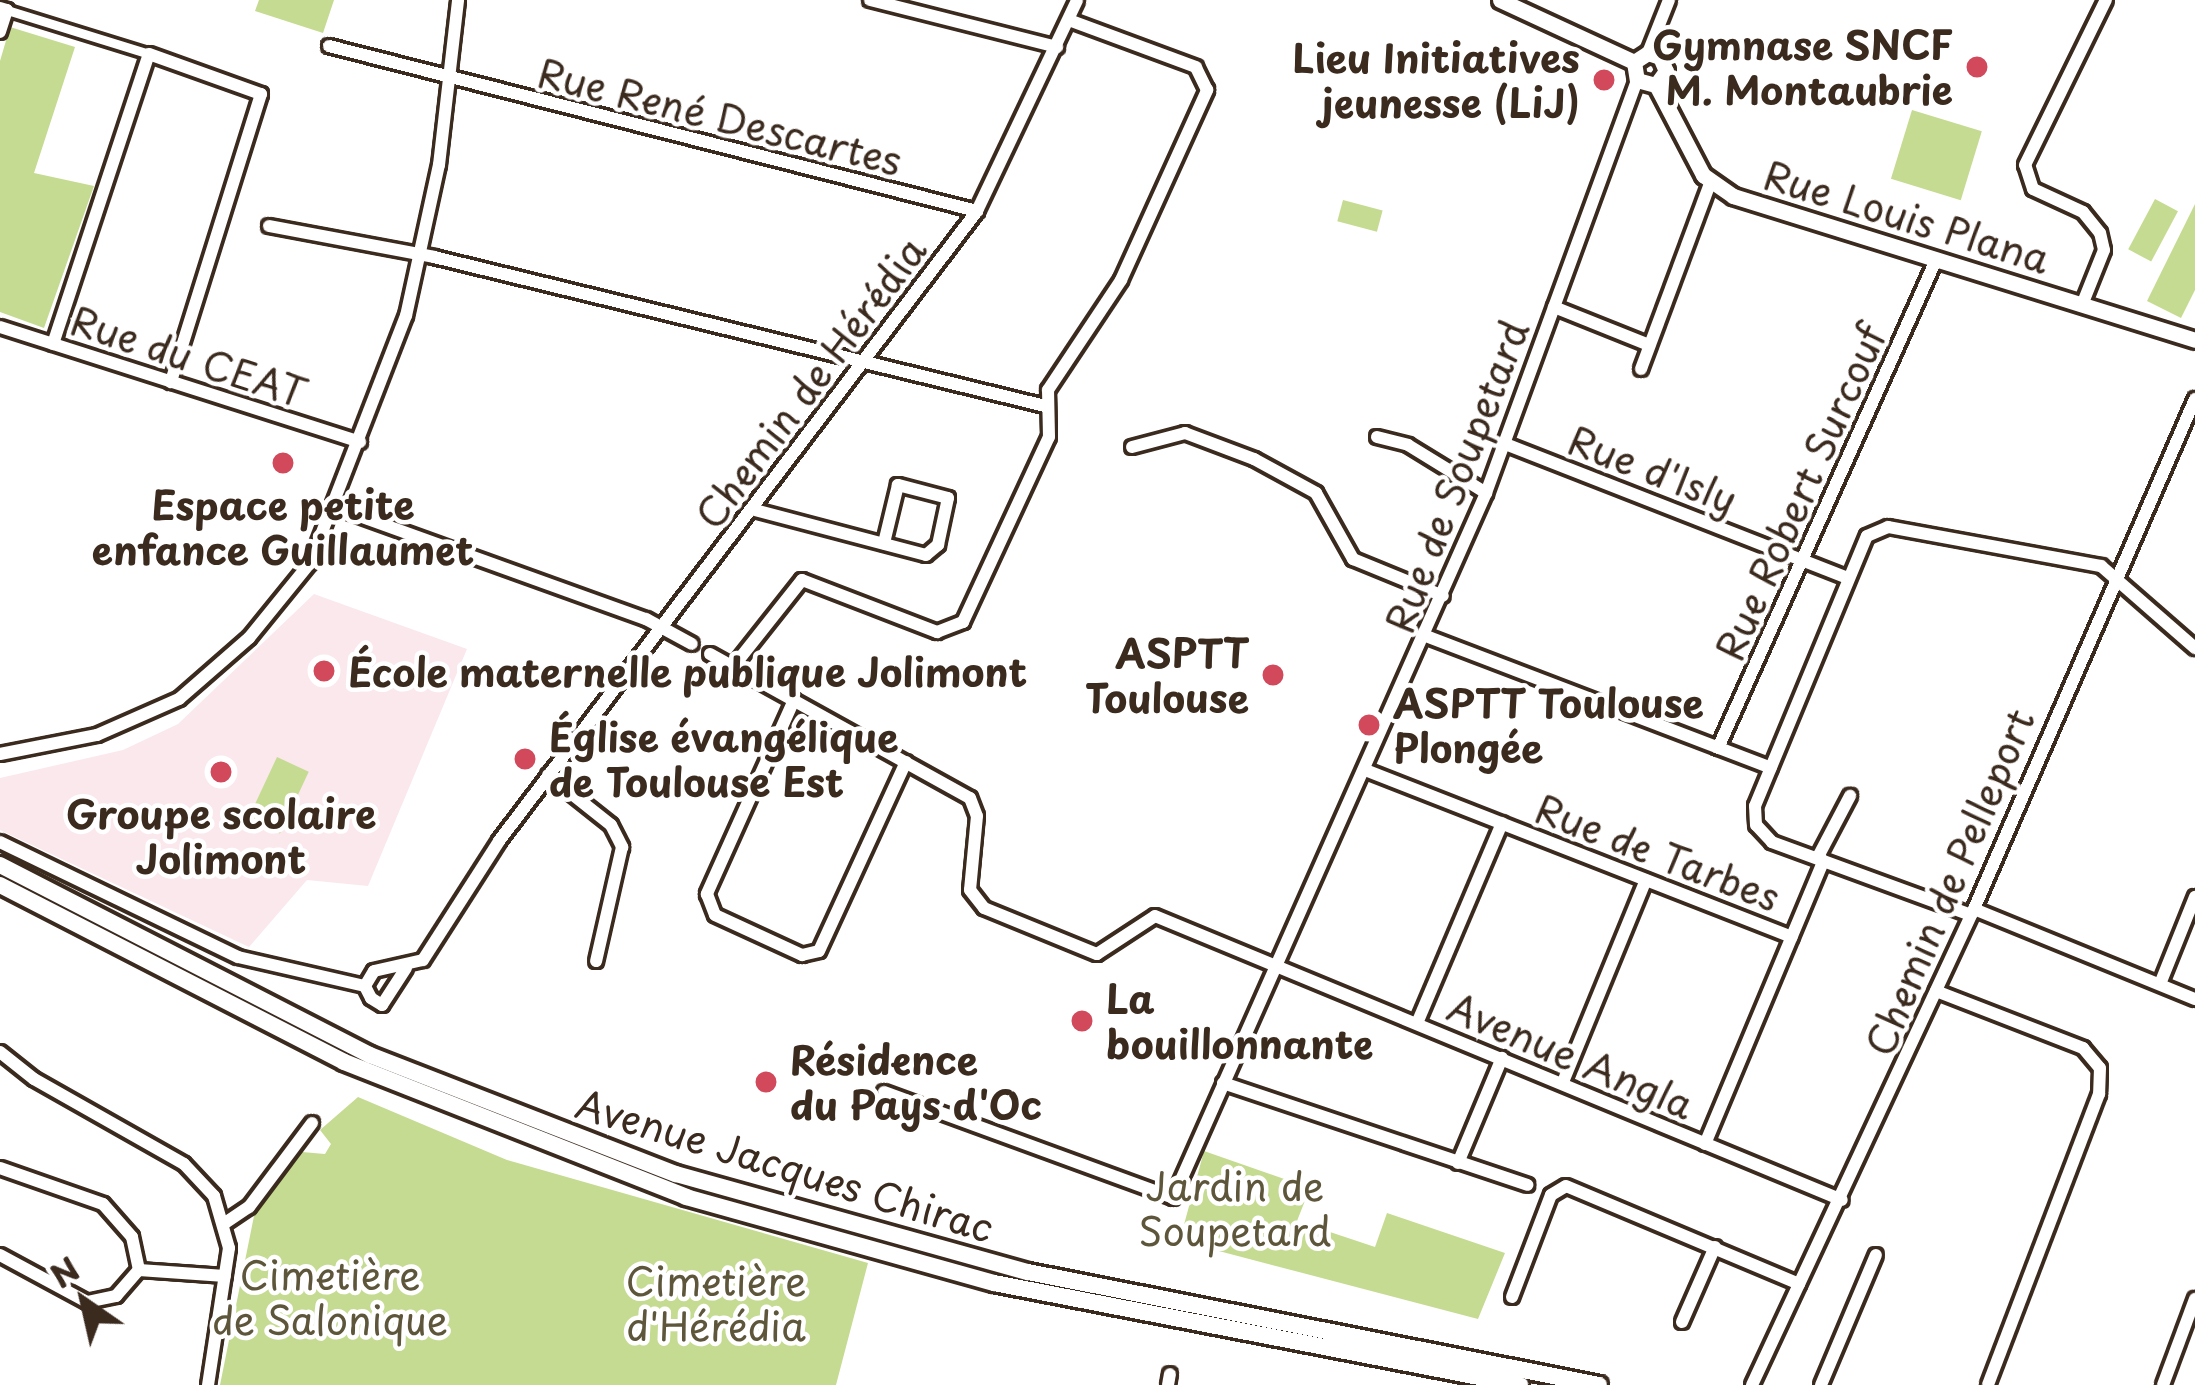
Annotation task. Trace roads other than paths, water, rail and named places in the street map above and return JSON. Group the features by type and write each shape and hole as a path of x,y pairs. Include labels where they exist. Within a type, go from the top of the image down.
{"main road":[{"name":"Avenue Jacques Chirac","path":"0,865 370,1055 676,1174 1028,1272 1599,1385"},
{"name":"Avenue Jacques Chirac","path":"0,885 328,1055 686,1197 994,1283 1520,1385"}],"street":[{"path":"0,754 97,735 179,699 224,664 291,589 337,508 420,256 458,0"},
{"path":"870,0 1057,47"},
{"name":"Chemin de Hérédia","path":"406,968 382,1005 365,986 374,971 406,968 423,960 548,775 977,211 1077,0"},
{"path":"1500,0 1641,57"},
{"path":"1656,85 1636,80 1641,57 1669,0"},
{"path":"2082,305 2104,250 2100,233 2083,212 2033,189 2025,165 2106,0"},
{"path":"0,32 3,9 261,94 172,382"},
{"path":"734,667 802,580 937,632 960,627 1049,437 1045,406 1120,280 1207,90 1196,68 1069,20"},
{"name":"Rue René Descartes","path":"329,46 977,211"},
{"path":"53,344 149,54"},
{"name":"Rue Louis Plana","path":"1641,57 1666,67 1656,85 1710,183 1936,260 2195,340"},
{"name":"Rue de Soupetard","path":"884,1092 1173,1198 1368,771 1486,494 1636,80"},
{"path":"1641,369 1710,183"},
{"path":"269,226 420,256 1045,406"},
{"name":"Rue Robert Surcouf","path":"1718,748 1936,260"},
{"path":"1554,307 1648,345"},
{"name":"Rue du CEAT","path":"0,327 360,442"},
{"name":"Chemin de Pelleport","path":"1752,1385 1973,912 2195,399"},
{"path":"1132,447 1186,433 1254,459 1316,494 1353,559 1443,596"},
{"path":"1377,437 1408,445 1486,494"},
{"name":"Rue d'Isly","path":"1503,443 1848,578"},
{"path":"752,509 884,543 932,553 948,498 898,485 884,543"},
{"path":"337,508 660,626 692,644"},
{"path":"2195,648 2095,564 1888,526 1867,536 1848,578 1771,768 1756,825 1772,842 1973,912 2195,999"},
{"path":"1426,636 1771,768"},
{"path":"710,654 794,700 906,762 819,951 802,955 715,915 707,893 794,700"},
{"name":"Avenue Angla","path":"906,762 974,803 969,885 984,908 1096,954 1155,916 1842,1200"},
{"name":"Rue de Tarbes","path":"1368,771 1792,937"},
{"path":"548,775 604,819 622,847 596,961"},
{"path":"1823,862 1819,855 1850,796"},
{"path":"1418,1021 1502,824"},
{"path":"0,842 238,957 365,986"},
{"path":"1705,1144 1823,862"},
{"path":"1563,1082 1646,880"},
{"path":"2160,984 2195,897"},
{"path":"1936,991 2083,1048 2100,1068 2095,1105 1988,1385"},
{"path":"0,1052 34,1079 184,1165 214,1196 225,1223 225,1276 208,1385"},
{"path":"1458,1163 1502,1058"},
{"path":"1222,1083 1527,1185"},
{"path":"225,1223 249,1207 312,1123"},
{"path":"0,1168 103,1204 132,1237 139,1270"},
{"path":"1513,1297 1551,1195 1566,1186 1799,1284"},
{"path":"1682,1322 1715,1246"},
{"path":"0,1255 88,1302 116,1296 139,1270"},
{"path":"1821,1385 1876,1255"},
{"path":"139,1270 225,1276"},
{"path":"2162,1385 2195,1299"}],"place":[{"name":"Gymnase SNCF M. Montaubrie","path":"1977,67"},
{"name":"Lieu Initiatives jeunesse (LiJ)","path":"1604,80"},
{"name":"Espace petite enfance Guillaumet","path":"283,463"},
{"name":"École maternelle publique Jolimont","path":"324,671"},
{"name":"ASPTT Toulouse","path":"1273,675"},
{"name":"ASPTT Toulouse Plongée","path":"1369,725"},
{"name":"Église évangélique de Toulouse Est","path":"525,759"},
{"name":"Groupe scolaire Jolimont","path":"221,772"},
{"name":"La bouillonnante","path":"1082,1021"},
{"name":"Résidence du Pays d'Oc","path":"766,1082"}],"park label":[{"name":"Jardin de Soupetard","path":"1235,1208"},
{"name":"Cimetière de Salonique","path":"330,1298"},
{"name":"Cimetière d'Hérédia","path":"716,1304"}]}
